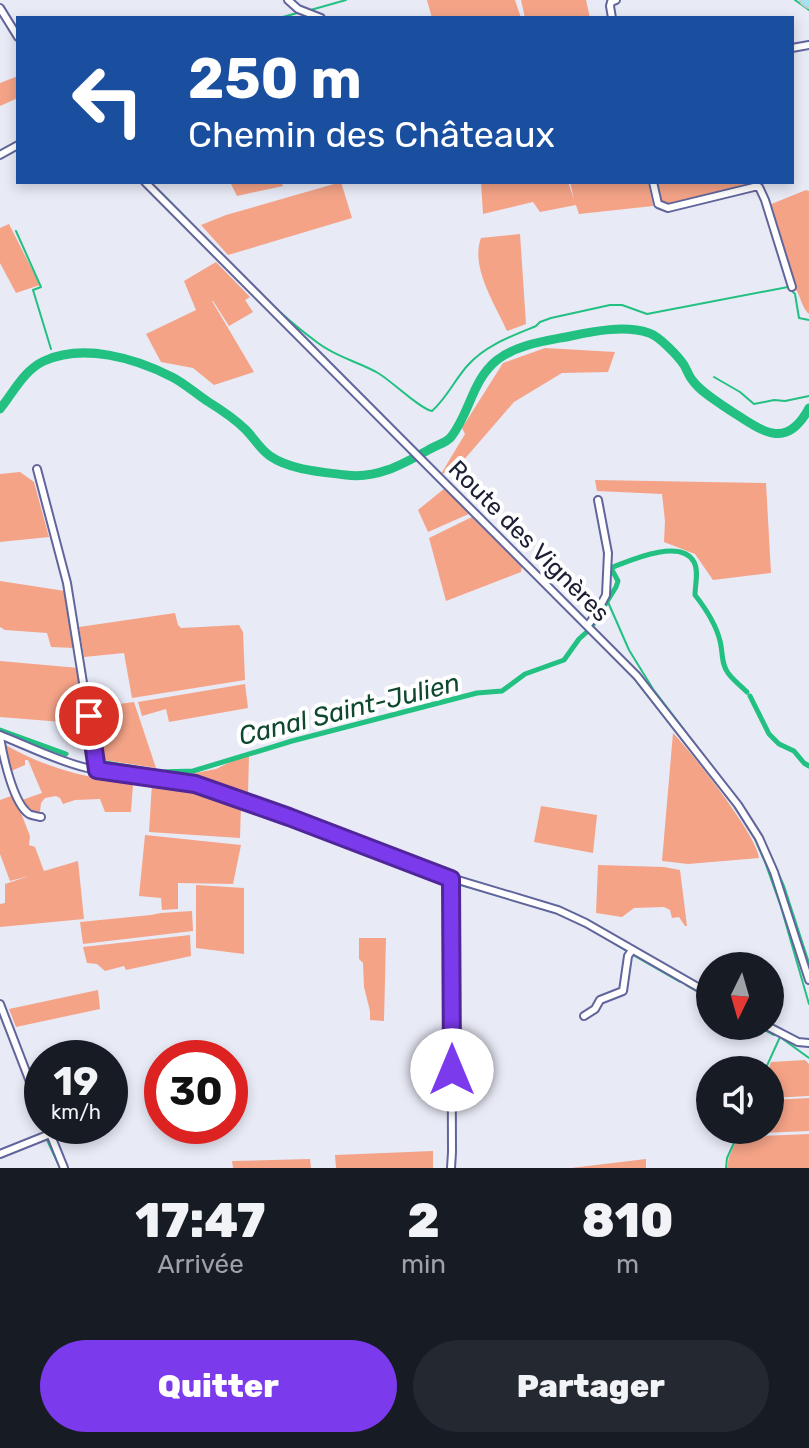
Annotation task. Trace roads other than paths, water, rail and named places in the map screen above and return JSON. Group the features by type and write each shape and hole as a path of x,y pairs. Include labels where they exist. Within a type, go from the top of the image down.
{"street":[{"path":"288,0 298,9 316,16"},
{"path":"0,8 16,34"},
{"name":"Route des Vignères","path":"147,184 637,676 749,822 774,872 809,980"},
{"path":"653,184 658,204 668,208 759,187 792,287"},
{"path":"37,469 67,583 97,770"},
{"path":"590,627 606,595 608,553 598,500"},
{"path":"41,817 29,814 20,802 3,757 0,736 97,770 195,784 451,879 558,910 696,986"},
{"path":"451,879 451,1168"},
{"path":"584,1016 595,1009 600,1000 623,991 628,956 632,950"},
{"path":"0,1004 24,1066"},
{"path":"784,1035 798,1042 809,1043"},
{"path":"0,1154 25,1144"},
{"path":"54,1144 64,1168"}],"waterway":[{"path":"307,11 346,0"},
{"path":"795,0 809,10"},
{"path":"286,16 301,12"},
{"path":"152,184 296,326 325,348 378,373 432,411 468,365 483,352 551,318 610,305 622,305 647,314 788,287 795,294 799,318 809,320"},
{"path":"16,231 41,287 33,290 51,349"},
{"path":"0,409 25,376 44,361 75,353 109,355 142,364 181,382 237,422 278,461 317,471 369,475 400,465 449,439 482,377 505,355 542,342 620,329 649,333 658,338 710,397 763,430 782,433 791,429 809,408"},
{"path":"714,377 754,404 809,396"},
{"name":"Canal Saint-Julien","path":"592,626 616,587 618,581 613,567 667,551 688,555 696,570 695,595 716,629 726,669 747,692"},
{"path":"510,553 551,594"},
{"path":"608,602 629,650 653,689 754,824"},
{"name":"Canal Saint-Julien","path":"99,762 160,772 193,771 292,741 477,693 502,691 525,674 564,660 589,630"},
{"path":"629,672 733,804 755,839 781,907 809,1004"},
{"name":"Canal Saint-Julien","path":"750,696 769,734 809,766"},
{"name":"Canal Saint-Julien","path":"0,730 66,754"},
{"path":"1,739 18,745"},
{"path":"83,770 101,774"},
{"path":"139,779 196,788"},
{"path":"770,855 784,886 809,963"},
{"path":"430,875 448,882"},
{"path":"454,883 527,904"},
{"path":"537,907 563,915"},
{"path":"590,929 625,950"},
{"path":"633,955 680,982"},
{"path":"686,985 696,991"},
{"path":"0,1013 15,1051"},
{"path":"771,1056 780,1037 809,1058"},
{"path":"49,1144 60,1168"},
{"path":"726,1168 734,1144"}]}
